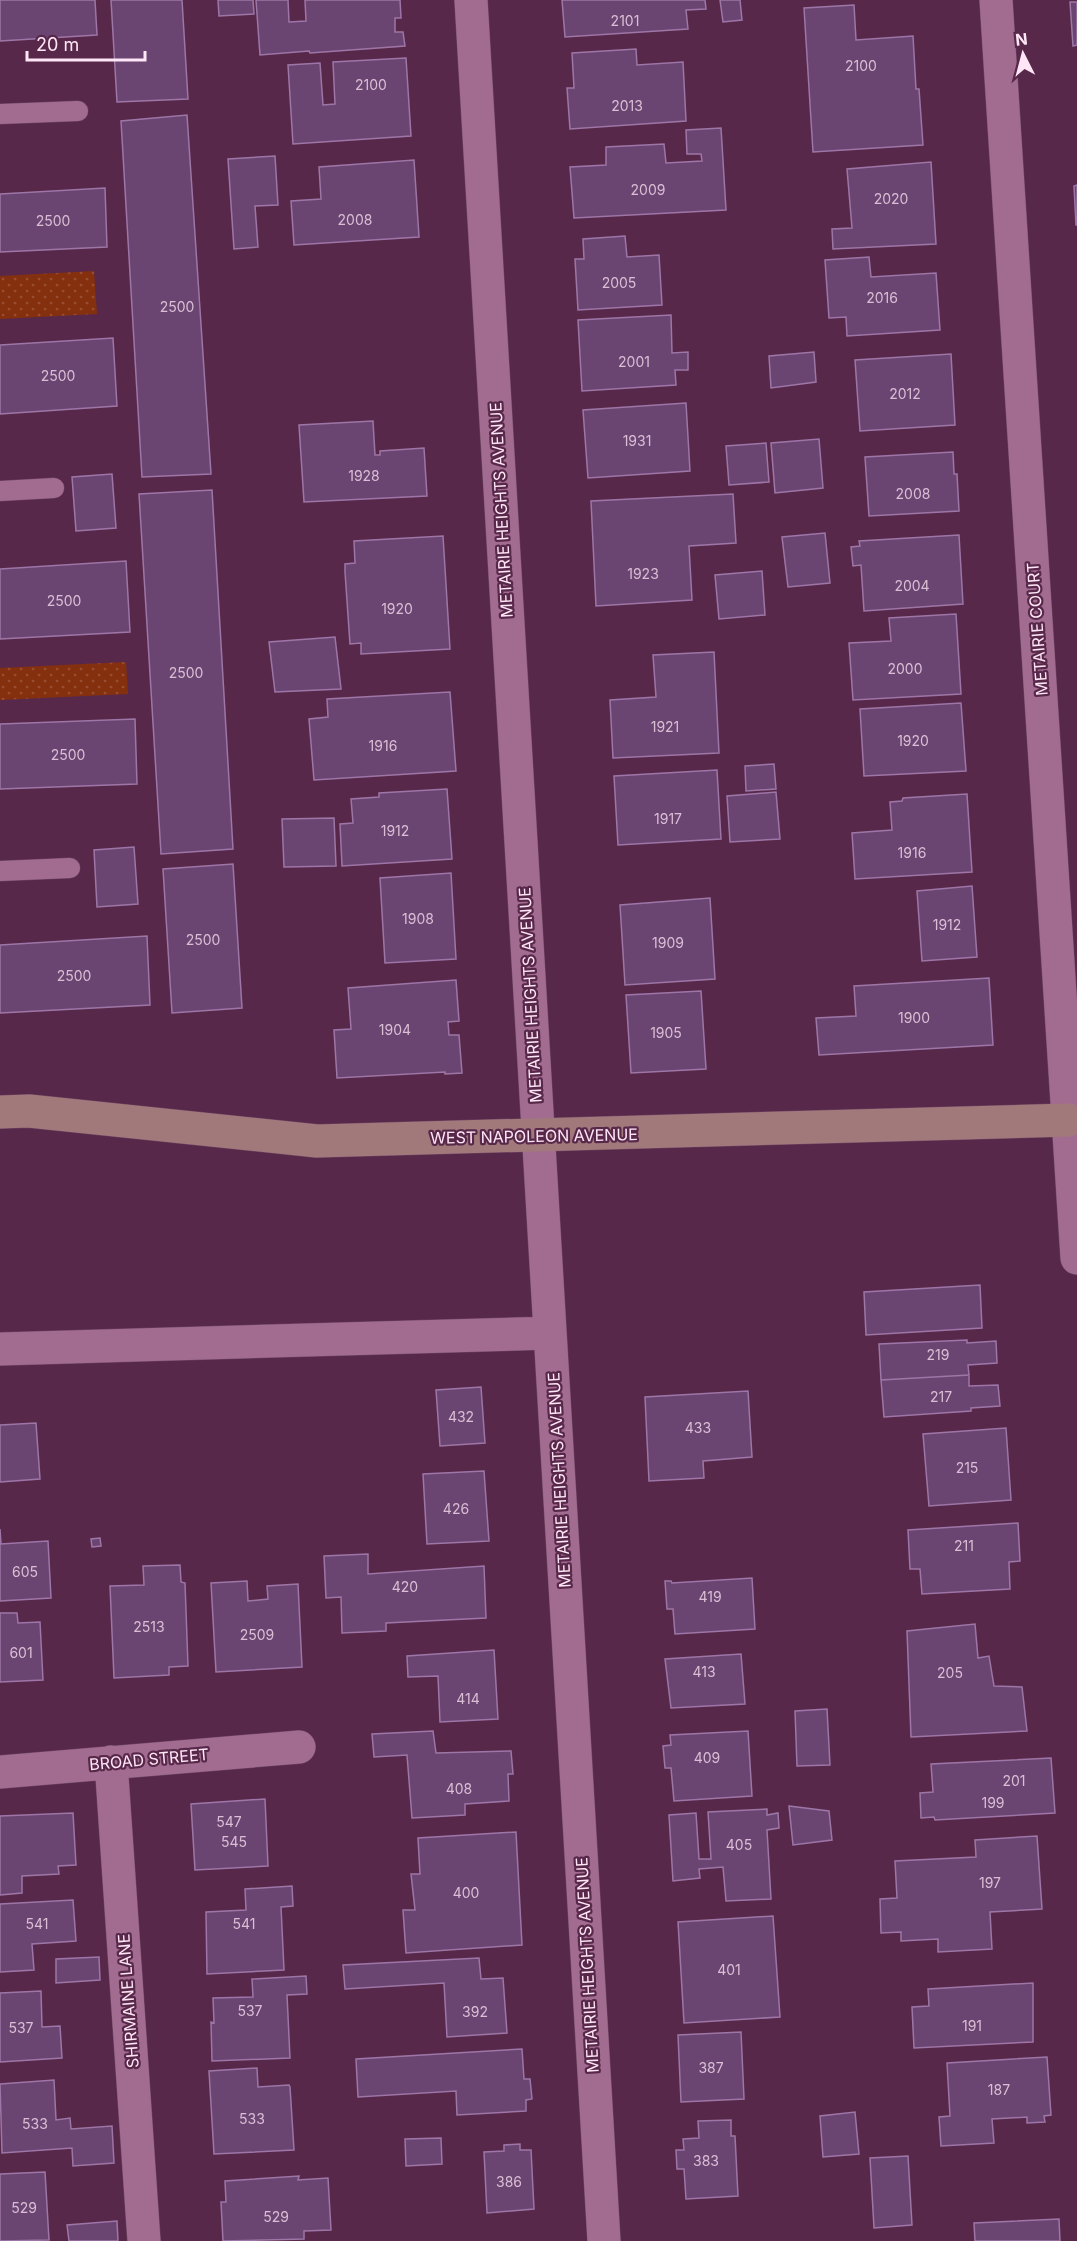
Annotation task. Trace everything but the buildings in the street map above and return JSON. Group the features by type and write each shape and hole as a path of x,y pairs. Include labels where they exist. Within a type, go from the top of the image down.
{"street":[{"name":"METAIRIE HEIGHTS AVENUE","path":"471,0 604,2241"},
{"name":"METAIRIE COURT","path":"996,0 1077,1258"},
{"name":"WEST NAPOLEON AVENUE","path":"0,1112 29,1111 317,1141 1069,1120"},
{"path":"0,1349 550,1333"},
{"name":"BROAD STREET","path":"0,1772 299,1748"},
{"name":"SHIRMAINE LANE","path":"111,1762 144,2241"}],"lane":[{"path":"0,114 78,111"},
{"path":"0,491 54,488"},
{"path":"0,871 70,868"}],"shaded area":[{"path":"94,271 97,314 0,319 0,276"},
{"path":"126,662 128,694 0,700 0,668"}]}
